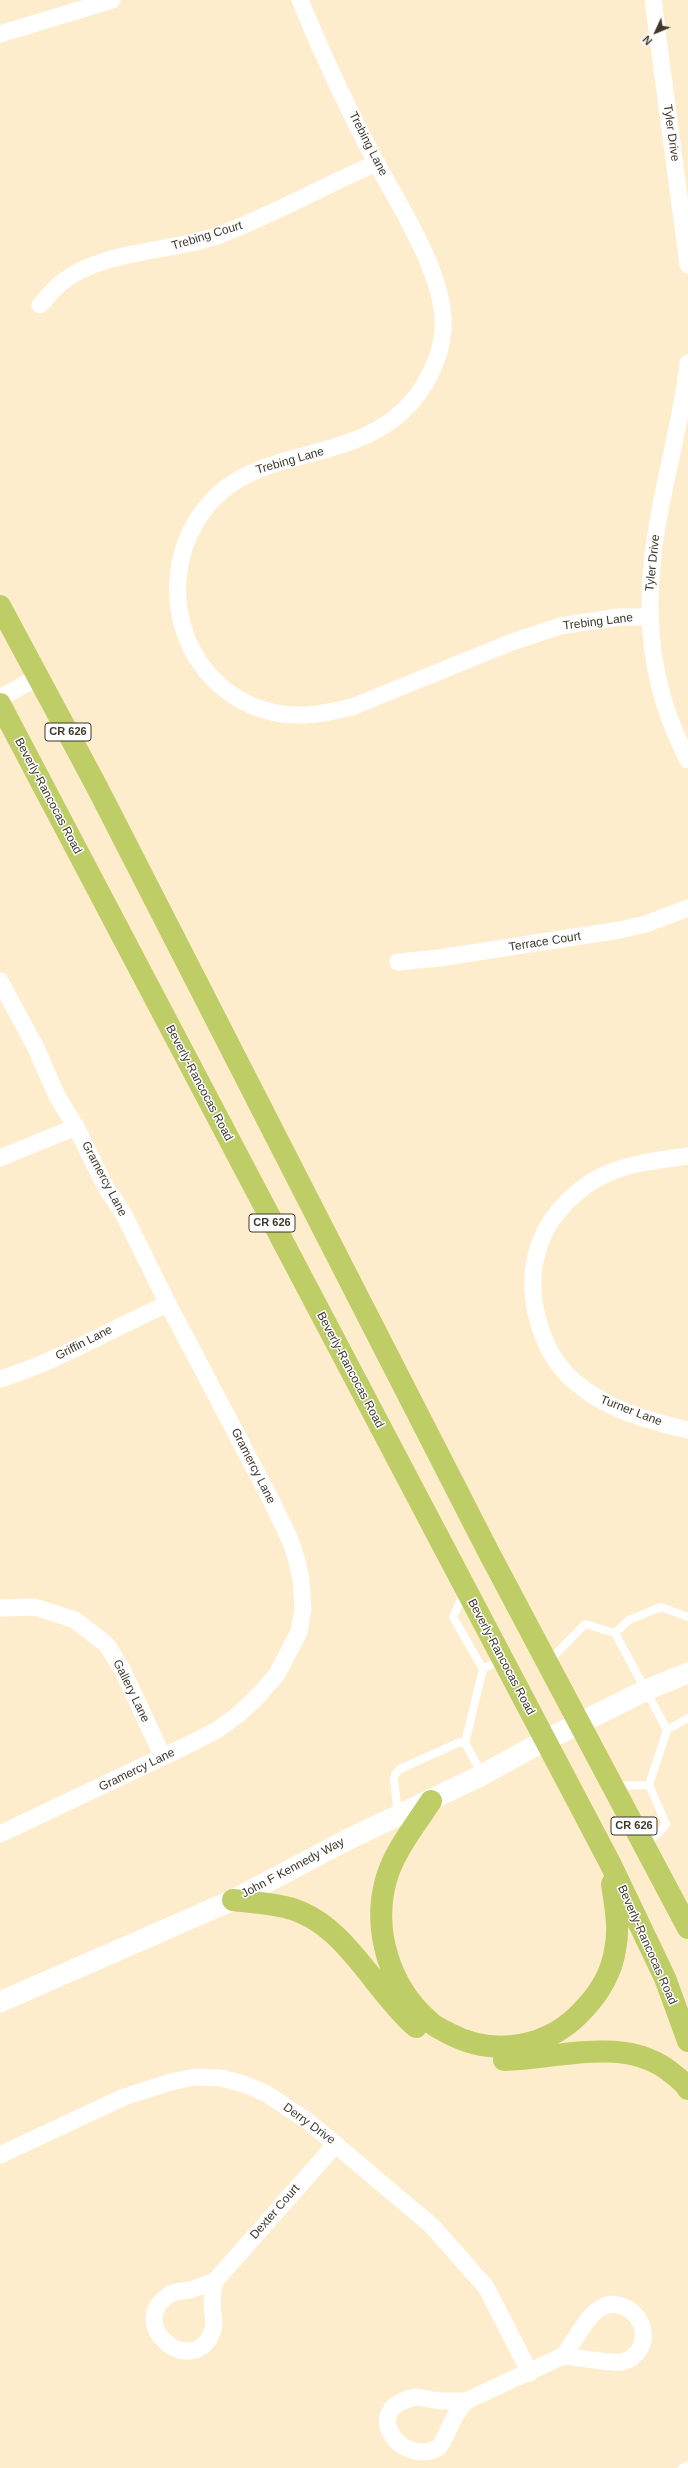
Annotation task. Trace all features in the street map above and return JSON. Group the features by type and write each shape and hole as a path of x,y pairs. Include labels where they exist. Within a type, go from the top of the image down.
{"main road":[{"name":"CR 626","path":"0,606 547,1663 581,1723 612,1786 688,1928"},
{"name":"Beverly-Rancocas Road","path":"0,704 544,1741 610,1863 665,1978 688,2041"},
{"path":"431,1801 392,1862 386,1881 382,1907 383,1939 392,1971 408,1999 431,2023 460,2039 490,2047 522,2046 551,2037 575,2020 594,1999 607,1976 616,1950 617,1920 610,1863"},
{"path":"233,1900 286,1907 314,1919 339,1938 403,2016 428,2037 457,2053 491,2060 527,2060 601,2051 635,2054 663,2065 688,2089"}],"street":[{"path":"0,34 112,0"},
{"name":"Trebing Lane","path":"300,0 320,50 429,265 442,304 443,330 438,356 428,379 414,401 395,419 374,432 351,442 253,470 230,483 212,500 187,539 179,563 177,586 178,610 184,634 196,656 211,676 231,692 252,705 276,713 301,715 326,714 352,707 512,642 560,626 619,617 649,617"},
{"name":"Tyler Drive","path":"652,0 680,143 688,265"},
{"name":"Trebing Court","path":"40,305 61,283 77,272 119,258 220,235 250,223 377,163"},
{"name":"Tyler Drive","path":"688,372 683,405 656,530 649,595 649,617 653,659 671,723 688,760"},
{"path":"0,698 38,677"},
{"name":"Terrace Court","path":"398,962 447,957 620,930 652,922 688,908"},
{"name":"Gramercy Lane","path":"0,981 36,1048 57,1096 76,1127 105,1186 123,1213 168,1304 292,1542 301,1580 303,1609 299,1632 277,1674 259,1695 239,1714 218,1730 0,1834"},
{"path":"0,1158 76,1127"},
{"name":"Turner Lane","path":"688,1156 634,1165 610,1172 584,1188 557,1212 540,1242 534,1266 534,1292 537,1317 545,1341 556,1363 574,1382 596,1398 620,1409 644,1418 688,1430"},
{"name":"Griffin Lane","path":"0,1378 52,1359 112,1328 168,1304"},
{"name":"Gallery Lane","path":"0,1608 36,1607 75,1620 107,1645 122,1669 163,1757"},
{"name":"John F Kennedy Way","path":"0,2002 233,1900 347,1840 431,1801 482,1775 544,1741 646,1690 688,1672"},
{"name":"Derry Drive","path":"0,2155 124,2097 171,2082 195,2077 221,2078 244,2084 267,2094 309,2122 432,2226 470,2267 497,2307 530,2373"},
{"name":"Dexter Court","path":"215,2281 336,2144"},
{"path":"215,2281 212,2307 215,2316 211,2336 196,2349 186,2350 167,2345 156,2329 154,2319 162,2301 169,2294 188,2290 215,2281"},
{"path":"466,2400 454,2417 444,2439 432,2453 413,2456 396,2448 391,2440 388,2421 392,2411 407,2399 417,2397 440,2401 466,2400 530,2373 563,2356 576,2340 588,2319 601,2306 610,2304 624,2306 636,2314 641,2322 642,2342 631,2358 622,2362 611,2363 589,2358 563,2356"}],"lane":[{"path":"466,1590 453,1617 483,1669 465,1743 482,1775"},
{"path":"616,1633 629,1620 661,1607 688,1617"},
{"path":"547,1663 585,1624 616,1633 667,1730"},
{"path":"483,1669 502,1659"},
{"path":"644,1845 660,1833 666,1824 649,1785 667,1730 688,1718"},
{"path":"398,1816 396,1773 400,1769 460,1742 465,1743"},
{"path":"612,1786 649,1785"},
{"path":"682,2468 688,2465"}]}
